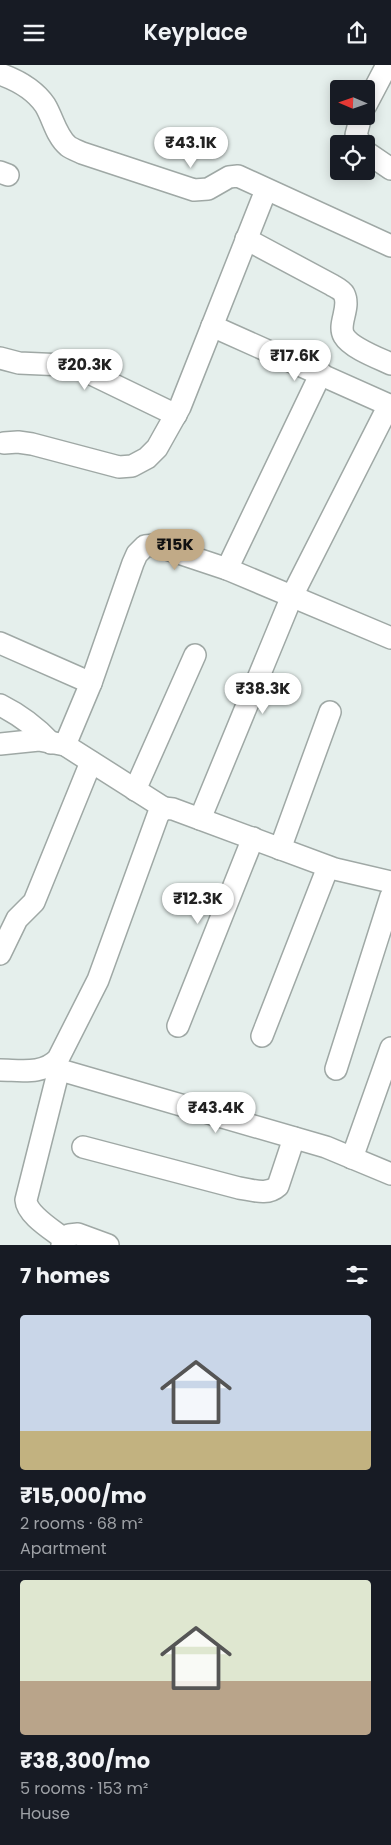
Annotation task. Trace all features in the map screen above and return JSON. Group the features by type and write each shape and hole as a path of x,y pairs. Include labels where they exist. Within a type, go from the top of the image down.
{"street":[{"path":"375,88 387,65"},
{"path":"0,74 12,78 31,90 44,105 59,135 68,145 82,153 194,190 208,189 229,177 238,176 391,246"},
{"path":"375,158 391,169"},
{"path":"4,443 32,444 119,467 132,466 147,458 157,448 176,415 266,190"},
{"path":"246,239 332,285 343,293 346,303 342,331 345,338 352,344 391,364"},
{"path":"200,819 292,596 390,406 212,325"},
{"path":"0,358 19,363 50,363 81,369 176,415"},
{"path":"227,569 321,373"},
{"path":"58,744 91,683 133,563 137,554 145,546 156,545 227,569 391,638"},
{"path":"0,643 91,683"},
{"path":"135,790 195,655"},
{"path":"0,705 25,719 58,744 91,762 164,808 173,809 328,867 391,882"},
{"path":"280,849 330,712"},
{"path":"0,744 39,740 58,744"},
{"path":"0,954 17,919 34,901 91,762"},
{"path":"108,1245 78,1234 69,1235 63,1242 32,1213 27,1206 26,1200 58,1059 98,980 158,815 164,808"},
{"path":"178,1026 253,839"},
{"path":"262,1035 328,867"},
{"path":"336,1069 391,897"},
{"path":"352,1158 391,1047"},
{"path":"0,1070 55,1068 326,1147 391,1174"},
{"path":"83,1147 239,1188 263,1192 272,1191 278,1186 294,1138"}]}
